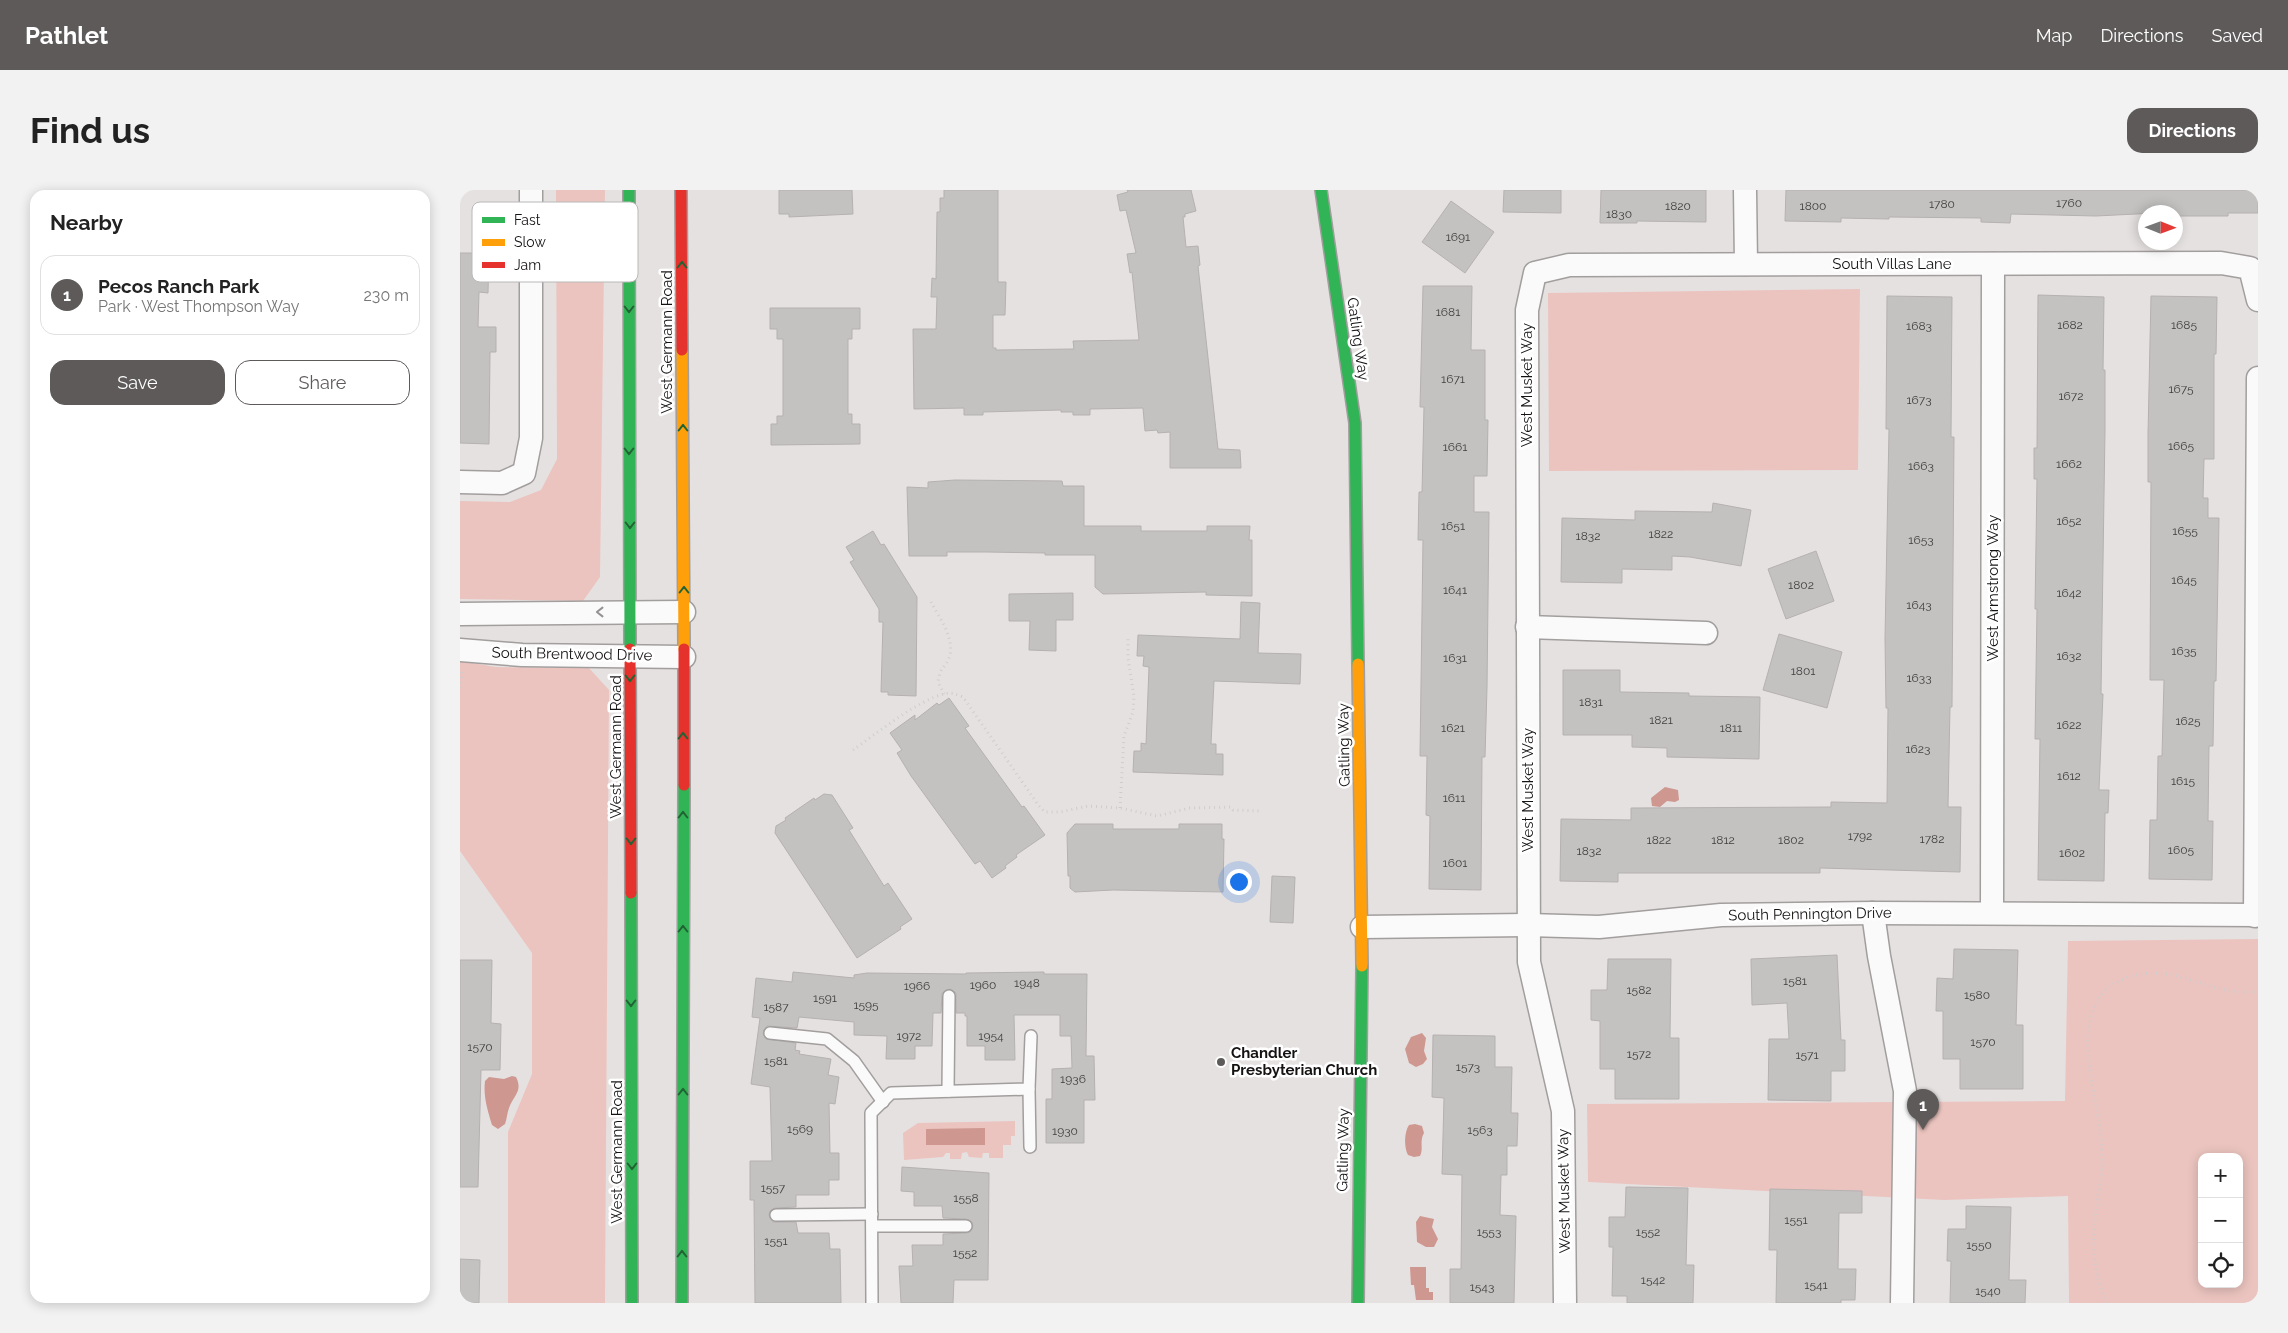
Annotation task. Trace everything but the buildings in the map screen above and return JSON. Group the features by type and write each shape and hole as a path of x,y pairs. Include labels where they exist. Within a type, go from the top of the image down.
{"main road":[{"name":"West Germann Road","path":"681,190 684,612 682,1303"},
{"name":"Gatling Way","path":"1321,190 1355,423 1362,927 1358,1303"},
{"name":"West Germann Road","path":"629,282 632,1303"}],"street":[{"path":"1745,190 1746,264"},
{"name":"South Villas Lane","path":"1534,273 1569,265 2220,263 2250,268 2258,300"},
{"name":"West Armstrong Way","path":"1992,912 1993,264"},
{"name":"West Musket Way","path":"1534,273 1527,310 1529,962 1564,1111 1565,1303"},
{"path":"460,482 502,483 524,472 531,438 531,282"},
{"path":"2256,916 2258,378"},
{"path":"460,614 684,612"},
{"path":"1527,627 1706,633"},
{"name":"South Brentwood Drive","path":"460,650 522,655 684,657"},
{"name":"South Pennington Drive","path":"1362,927 1528,925 1599,927 1721,915 1873,913 1992,912 2256,916"},
{"path":"1873,913 1879,956 1905,1091 1902,1303"}],"lane":[{"path":"948,1091 949,996"},
{"path":"770,1033 827,1039 854,1061 883,1102"},
{"path":"1030,1147 1029,1089 1031,1036"},
{"path":"872,1303 871,1113 892,1093 1029,1089"},
{"path":"776,1215 966,1226"}],"path":[{"path":"931,602 944,627 950,649 948,660 941,667 938,682 944,694"},
{"path":"1120,808 1124,736 1133,712 1134,697 1128,658 1128,636"},
{"path":"853,750 899,718 944,694 954,693 963,697 1045,812 1060,812 1088,806 1120,808 1156,816 1204,806 1262,811"},
{"path":"2107,1303 2097,1272 2093,1240 2102,1164 2100,1130 2088,1060 2089,1031 2095,1003 2113,984 2133,976 2148,973 2172,975 2235,991 2258,991"}],"shaded area":[{"path":"556,190 605,190 605,202 556,202"},
{"path":"556,282 604,282 600,577 583,601 460,599 460,501 510,502 541,490 557,459"},
{"path":"1860,289 1858,470 1549,471 1548,293"},
{"path":"460,661 496,667 589,668 609,690 605,1303 508,1303 508,1132 532,1074 532,953 460,851"},
{"path":"1665,787 1678,790 1679,800 1675,802 1667,801 1660,807 1652,806 1651,798"},
{"path":"2258,939 2258,1303 2069,1303 2068,1196 1944,1200 1588,1182 1587,1104 2065,1101 2068,941"},
{"path":"1422,1033 1426,1038 1424,1051 1427,1059 1423,1064 1416,1067 1409,1063 1405,1049 1411,1037"},
{"path":"512,1076 516,1077 519,1086 518,1090 509,1108 505,1124 498,1129 492,1125 489,1114 485,1098 485,1081 489,1077 504,1079"},
{"path":"1015,1121 1015,1136 1011,1136 1011,1145 1003,1145 1003,1158 989,1158 989,1153 983,1153 982,1158 969,1157 967,1152 962,1153 961,1159 950,1159 950,1153 946,1153 943,1157 904,1160 903,1133 918,1123"},
{"path":"1409,1125 1422,1126 1424,1133 1420,1156 1414,1157 1408,1155 1405,1140"},
{"path":"985,1128 985,1145 926,1145 926,1129"},
{"path":"1420,1216 1434,1219 1432,1227 1438,1239 1434,1247 1426,1247 1417,1242 1416,1222"},
{"path":"1410,1267 1426,1267 1426,1288 1429,1288 1429,1292 1433,1292 1433,1300 1416,1300 1414,1285 1411,1285"}],"traffic: fast":[{"path":"629,190 629,202"},
{"path":"1321,190 1355,423 1358,664"},
{"path":"629,282 630,649"},
{"path":"682,1303 684,785"},
{"path":"631,893 632,1303"},
{"path":"1358,1303 1362,966"}],"traffic: slow":[{"path":"682,350 684,649"},
{"path":"1358,664 1362,966"}],"traffic: jam":[{"path":"681,190 682,350"},
{"path":"630,649 631,893"},
{"path":"684,649 684,785"}],"place":[{"name":"Chandler Presbyterian Church","path":"1221,1062"},
{"name":"Pecos Ranch Park","path":"1923,1130"}]}
